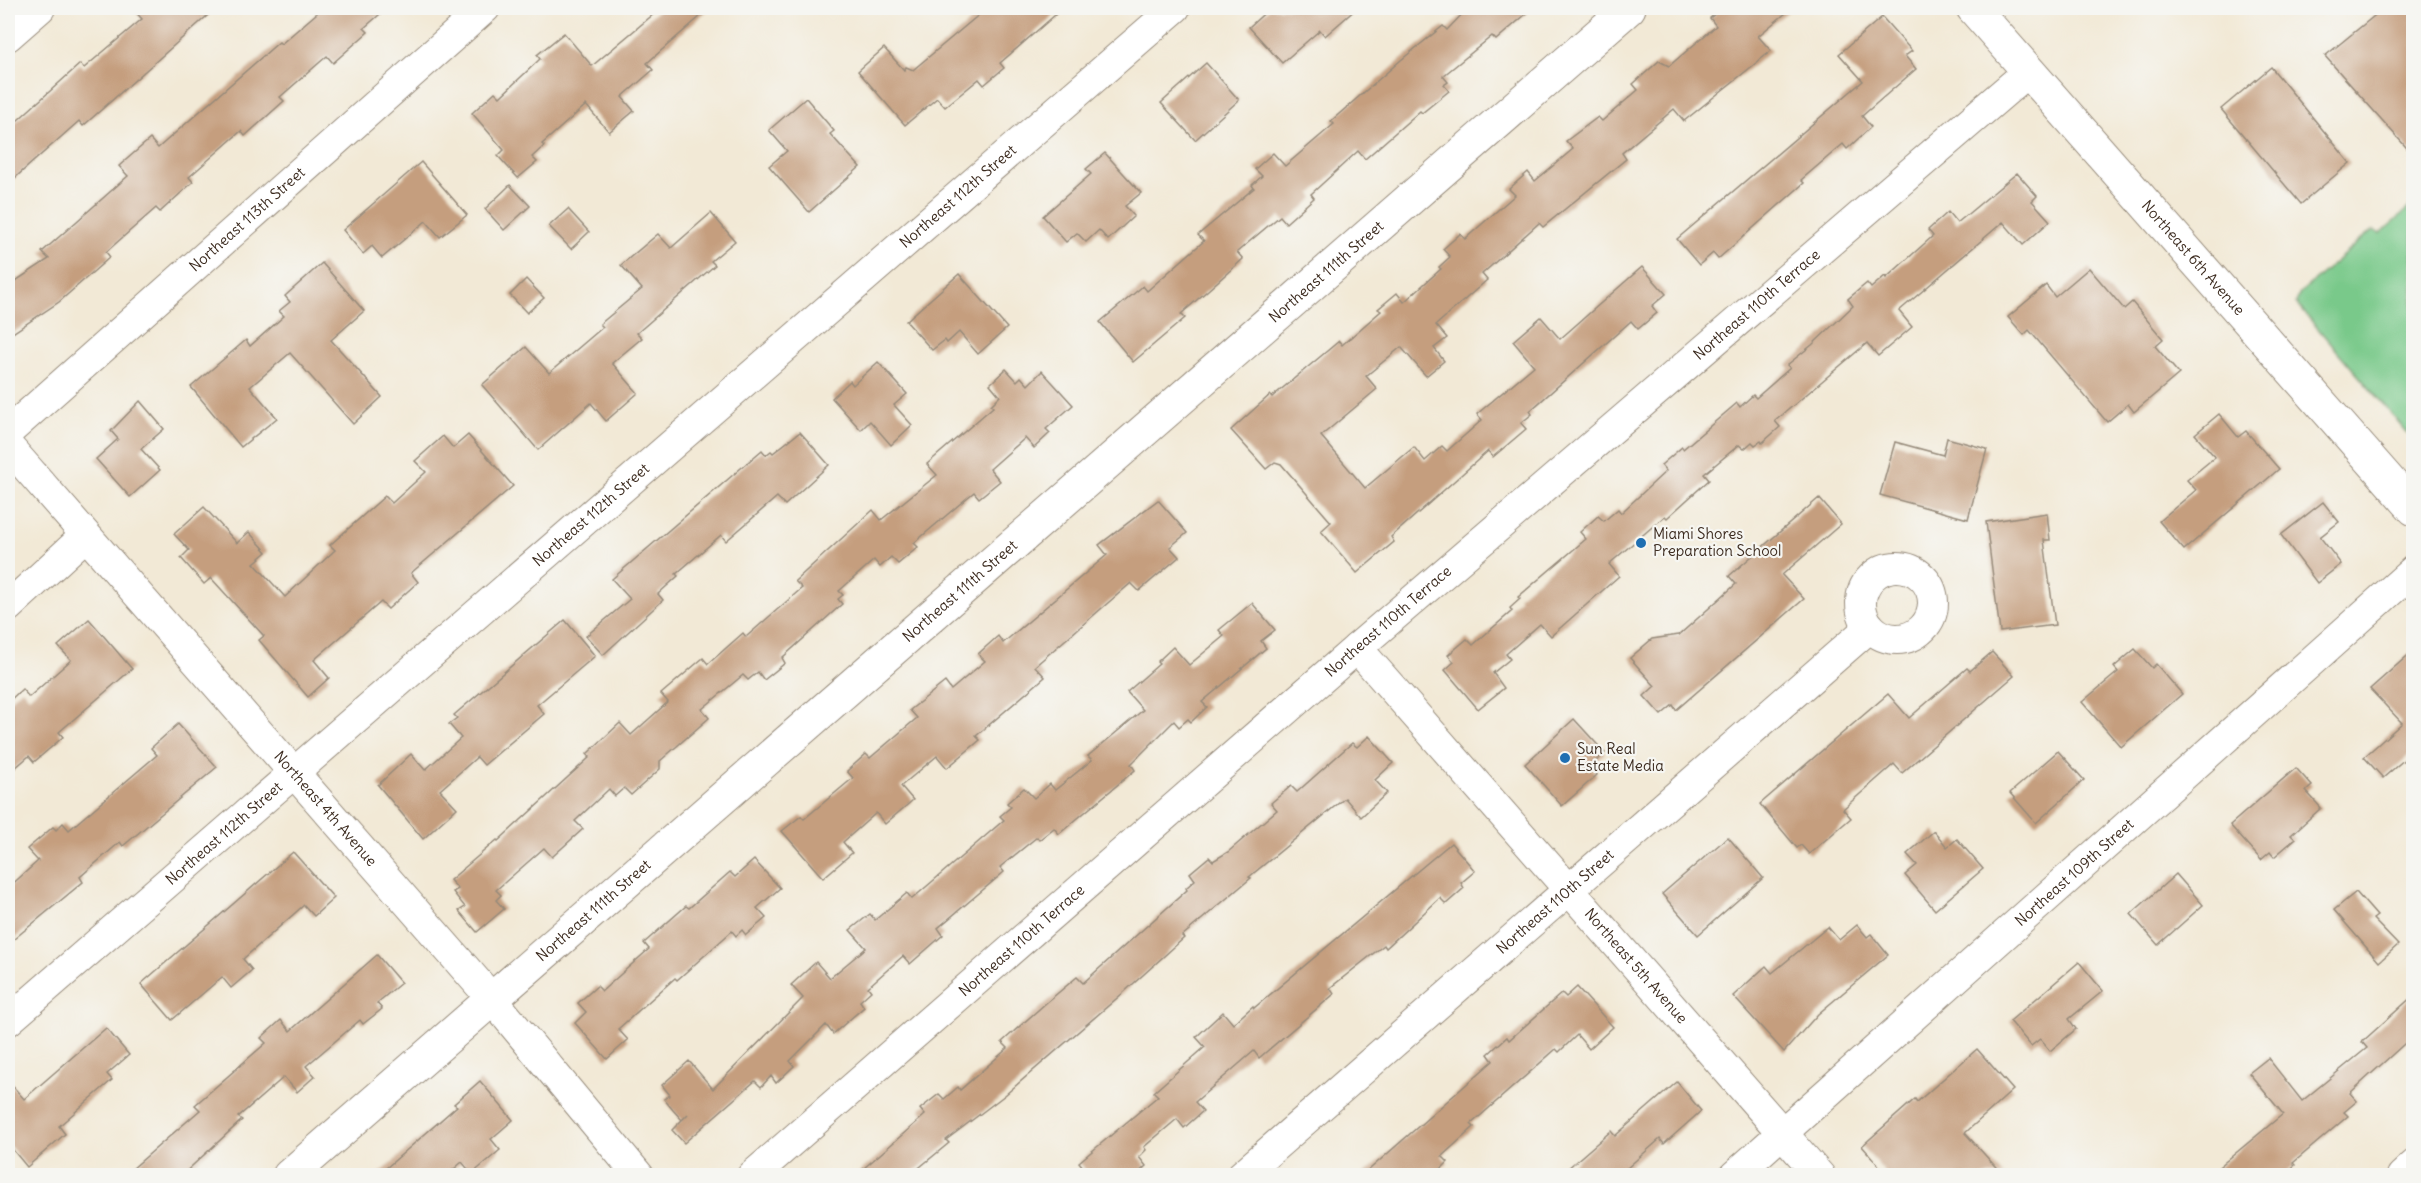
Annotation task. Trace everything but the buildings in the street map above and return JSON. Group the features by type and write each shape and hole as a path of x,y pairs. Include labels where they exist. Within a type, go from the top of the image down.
{"street":[{"path":"8,36 40,8"},
{"name":"Northeast 113th Street","path":"8,432 485,8"},
{"name":"Northeast 112th Street","path":"8,1021 1175,8"},
{"name":"Northeast 111th Street","path":"289,1176 1629,8"},
{"name":"Northeast 6th Avenue","path":"1973,8 2414,509"},
{"name":"Northeast 110th Terrace","path":"752,1176 1357,648 2029,71"},
{"name":"Northeast 4th Avenue","path":"8,446 492,999 639,1176"},
{"path":"8,607 85,536"},
{"name":"Northeast 109th Street","path":"1734,1176 2414,570"},
{"name":"Northeast 110th Street","path":"1241,1176 1869,627"},
{"name":"Northeast 5th Avenue","path":"1357,648 1820,1176"},
{"path":"2402,1176 2414,1165"}],"green space":[{"path":"2413,204 2413,439 2296,303 2300,293 2370,232 2374,230 2380,234"}],"place":[{"name":"Miami Shores Preparation School","path":"1641,543"},
{"name":"Sun Real Estate Media","path":"1565,758"}]}
